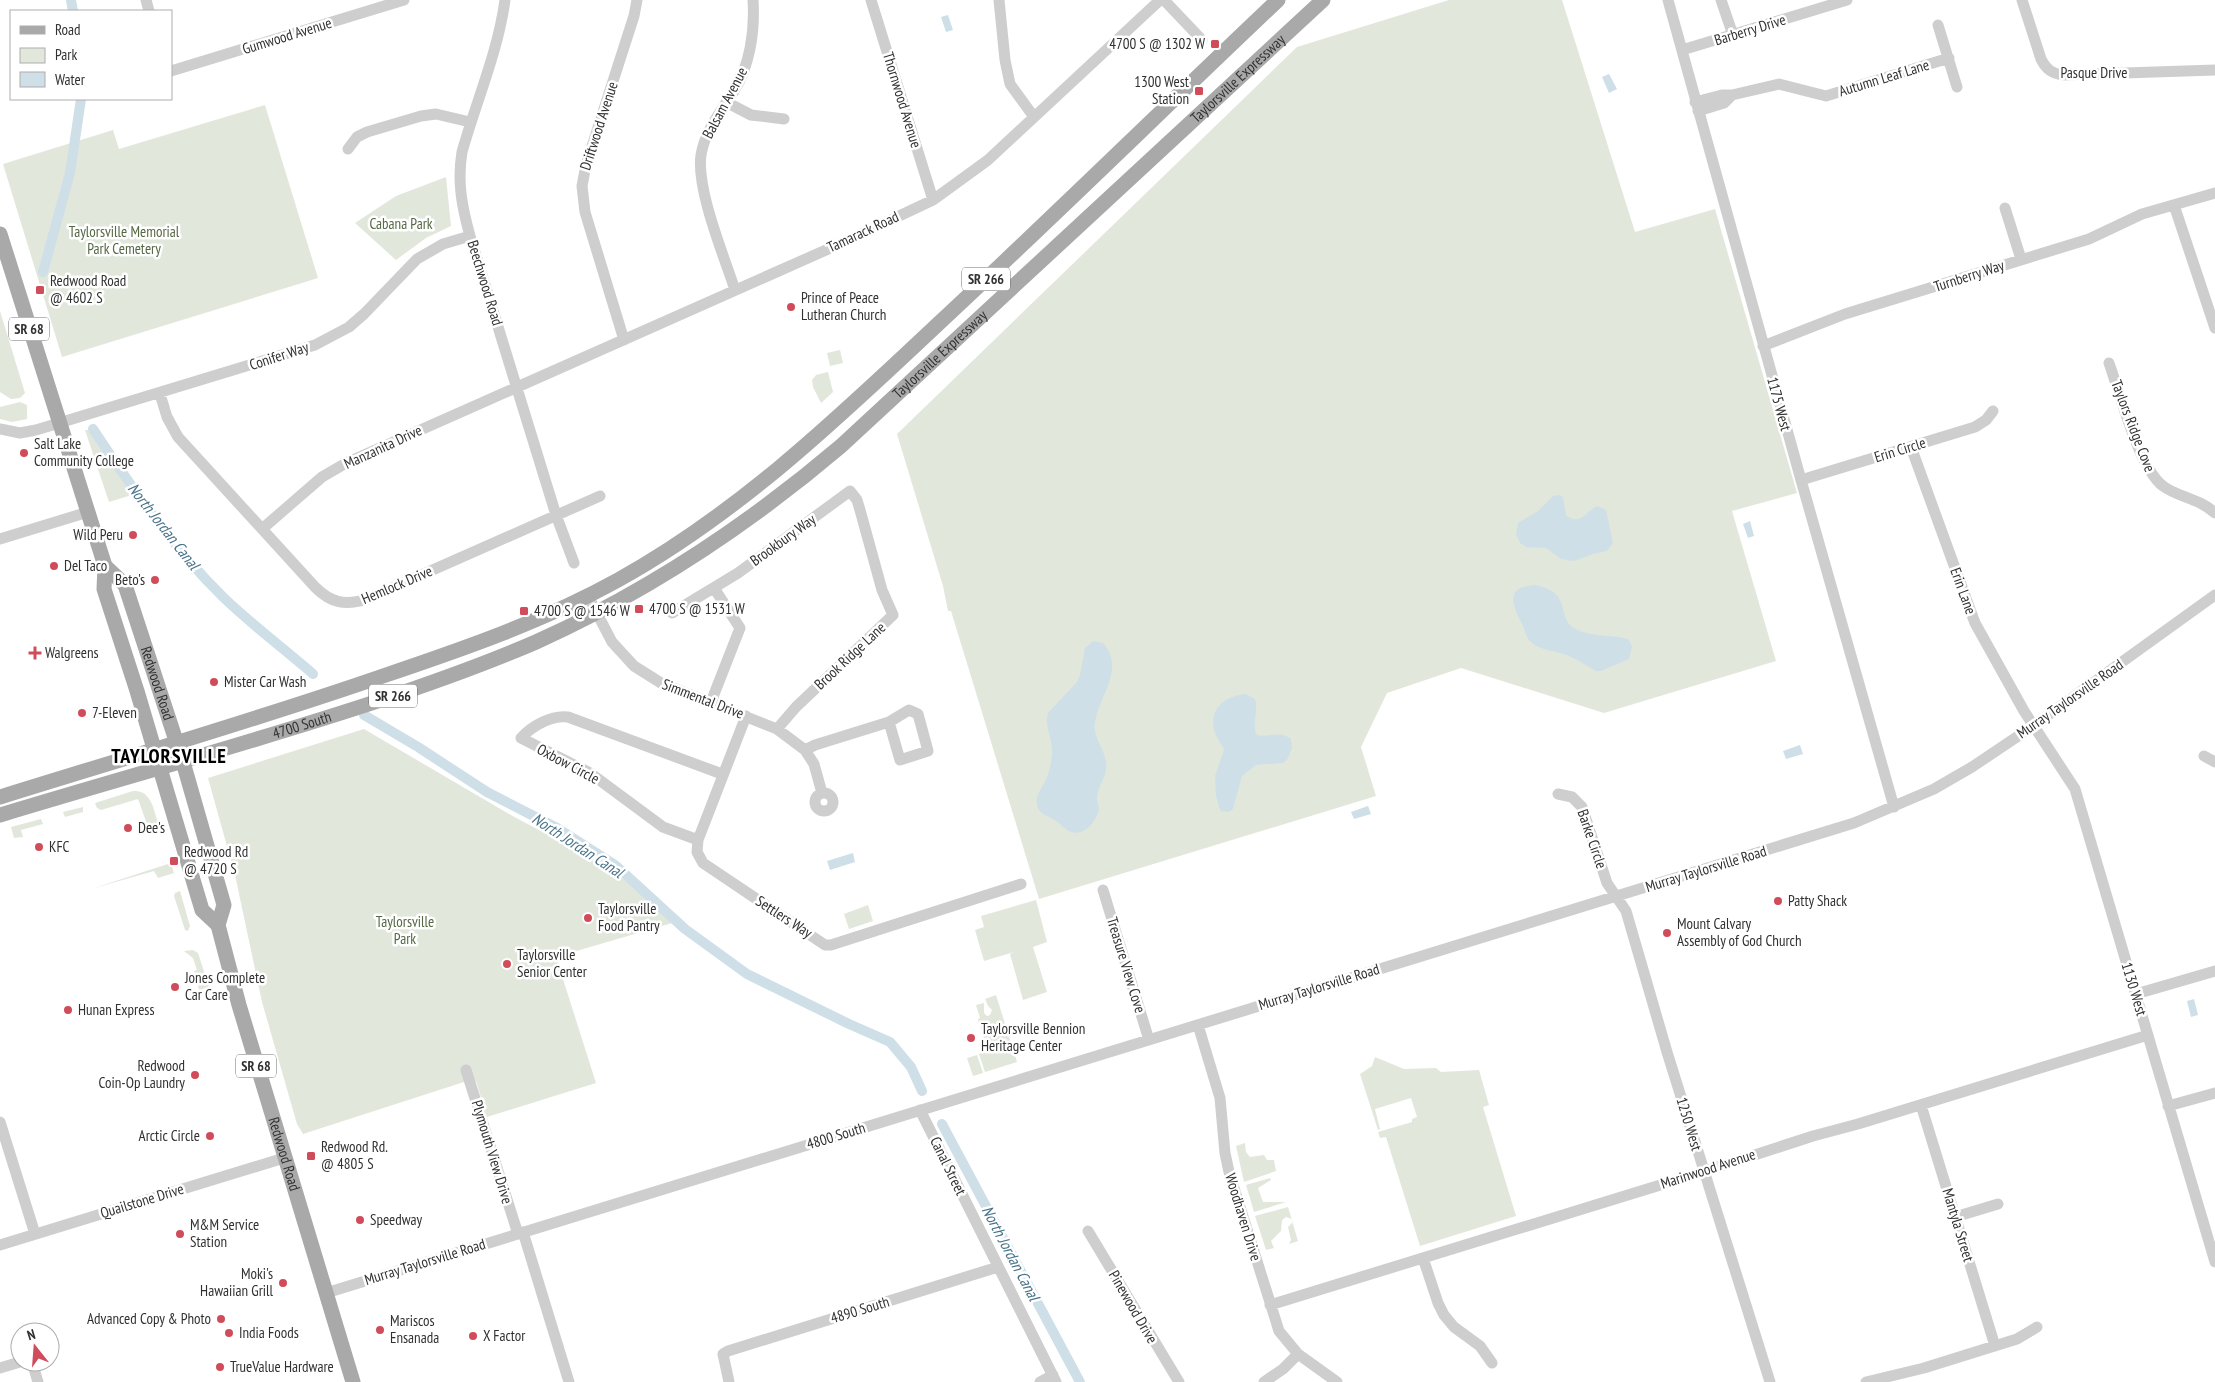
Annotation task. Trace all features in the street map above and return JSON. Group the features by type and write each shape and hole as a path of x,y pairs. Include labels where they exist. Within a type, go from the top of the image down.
{"main road":[{"name":"Taylorsville Expressway","path":"588,596 629,574 677,544 745,496 807,446 1032,236 1278,0"},
{"name":"Taylorsville Expressway","path":"597,612 712,545 764,509 810,473 924,371 1323,0"},
{"name":"Redwood Road","path":"0,234 105,566 104,589 137,691 158,768 202,910 218,925"},
{"name":"Redwood Road","path":"105,566 125,584 183,762 224,905 218,925 241,1014 354,1382"},
{"name":"4700 South","path":"0,797 305,703 482,642 548,615 588,596"},
{"name":"4700 South","path":"0,815 308,724 454,675 537,641 597,612"}],"street":[{"name":"Gumwood Avenue","path":"172,71 404,0"},
{"name":"Beechwood Road","path":"505,0 496,44 462,152 459,181 462,207 556,515 574,563"},
{"name":"Driftwood Avenue","path":"624,340 585,212 582,186 586,166 634,16 636,0"},
{"name":"Balsam Avenue","path":"735,290 702,185 700,169 701,154 707,133 741,80 745,68 753,33 753,0"},
{"name":"Thornwood Avenue","path":"871,0 933,200"},
{"path":"999,0 1005,60 1010,84 1034,117"},
{"name":"Tamarack Road","path":"517,387 933,200 988,160 1160,0"},
{"path":"1164,0 1202,40"},
{"name":"1175 West","path":"1668,0 1800,480 1894,807"},
{"path":"1721,0 1734,35"},
{"name":"Barberry Drive","path":"1682,50 1847,0"},
{"name":"Pasque Drive","path":"2022,0 2041,59 2044,66 2053,73 2064,75 2215,70"},
{"path":"1938,25 1957,87"},
{"name":"Autumn Leaf Lane","path":"1697,106 1722,95 1732,96 1779,84 1826,96 1948,58"},
{"path":"726,102 751,115 784,119"},
{"path":"348,149 357,137 367,132 422,116 446,115 470,122"},
{"name":"Turnberry Way","path":"1763,346 1845,314 2089,238 2142,214 2215,192"},
{"path":"2174,205 2215,328"},
{"path":"2005,208 2022,259"},
{"name":"Conifer Way","path":"0,429 12,432 28,432 59,424 296,352 332,337 364,314 417,259 444,244 470,236"},
{"name":"Taylors Ridge Cove","path":"2109,363 2133,429 2154,478 2166,488 2191,497 2215,513"},
{"name":"Manzanita Drive","path":"262,529 322,477 334,470 517,387"},
{"name":"Hemlock Drive","path":"160,394 171,426 178,437 324,596 336,602 350,603 367,599 600,496"},
{"name":"Erin Circle","path":"1800,480 1975,426 1986,420 1993,411"},
{"name":"Erin Lane","path":"1911,447 1975,623 2034,726"},
{"name":"Brookbury Way","path":"672,613 714,588 850,491"},
{"name":"Brook Ridge Lane","path":"777,729 823,680 894,614 882,590 859,505 850,491"},
{"path":"0,539 88,512"},
{"path":"711,702 740,628 714,588"},
{"name":"Simmental Drive","path":"588,596 612,642 634,666 661,684 777,729 805,750 814,764 822,793"},
{"name":"Murray Taylorsville Road","path":"1149,1040 1854,823 1894,807 1934,789 1972,767 2034,726 2215,596"},
{"path":"698,840 746,716"},
{"name":"Oxbow Circle","path":"698,840 663,827 590,773 521,738 529,729 541,723 560,717 568,717 722,774"},
{"path":"805,750 815,745 889,722"},
{"name":"1130 West","path":"2034,726 2066,772 2075,789 2215,1262"},
{"path":"2204,756 2215,762"},
{"name":"Barke Circle","path":"1558,794 1572,797 1582,807 1606,883 1615,896"},
{"name":"Settlers Way","path":"698,840 697,852 703,863 825,945 830,946 1021,884"},
{"name":"Treasure View Cove","path":"1103,890 1149,1040"},
{"name":"1250 West","path":"1615,896 1626,911 1770,1382"},
{"path":"2136,994 2215,970"},
{"name":"Woodhaven Drive","path":"1198,1025 1220,1098 1227,1166 1279,1331 1298,1354 1337,1382"},
{"name":"Marinwood Avenue","path":"1270,1305 1812,1136 1921,1105 2148,1035"},
{"name":"4800 South","path":"521,1233 1149,1040"},
{"name":"Plymouth View Drive","path":"466,1070 569,1382"},
{"path":"2168,1106 2215,1093"},
{"name":"Mantyla Street","path":"1921,1105 1995,1346"},
{"name":"Canal Street","path":"920,1110 1055,1379"},
{"path":"0,1122 35,1234"},
{"name":"Quailstone Drive","path":"0,1245 284,1158"},
{"path":"1956,1217 1998,1204"},
{"name":"Pinewood Drive","path":"1088,1231 1178,1382"},
{"name":"Murray Taylorsville Road","path":"326,1293 521,1233"},
{"path":"1423,1258 1444,1316 1454,1327 1480,1346 1492,1363"},
{"name":"4890 South","path":"729,1382 723,1354 998,1267"},
{"path":"1866,1382 1924,1368 1995,1346 2021,1337 2037,1327"},
{"path":"1264,1382 1283,1369 1298,1354"},
{"path":"1040,1382 1055,1379"}],"green space":[{"path":"1449,0 1562,0 1635,232 1715,209 1797,493 1732,511 1776,661 1604,713 1461,668 1387,693 1361,747 1376,796 1039,899 951,611 948,611 943,586 897,434 1297,47"},
{"name":"Taylorsville Memorial Park Cemetery","path":"265,105 318,278 62,357 3,164 113,130 119,149"},
{"name":"Cabana Park","path":"446,177 451,226 426,238 396,260 355,223 396,196"},
{"path":"0,311 25,393 20,398 11,399 0,392"},
{"path":"840,350 843,363 830,366 827,353"},
{"path":"828,372 833,392 821,403 813,387 812,380 816,375"},
{"path":"20,402 27,405 27,419 12,422 0,419 0,407"},
{"path":"85,430 88,430 132,495 109,502"},
{"name":"Taylorsville Park","path":"364,729 509,814 612,869 672,923 556,957 596,1083 487,1117 476,1081 464,1082 303,1134 297,1124 262,1002 235,875 208,778"},
{"path":"133,791 139,791 148,798 154,808 159,826 148,827 138,799 101,810 97,808 95,803"},
{"path":"83,807 83,812 65,817 63,812"},
{"path":"41,819 43,824 21,830 23,837 14,838 11,827"},
{"path":"171,863 174,873 158,878 154,871 91,889"},
{"path":"180,891 190,926 188,931 185,930 174,896 175,893"},
{"path":"1036,900 1047,942 1033,947 1047,992 1023,1000 1010,954 1014,952 984,961 975,930 984,927 981,916"},
{"path":"868,905 873,921 849,929 844,914"},
{"path":"193,950 198,953 209,987 199,990 194,971 197,970 193,958 184,951"},
{"path":"996,995 1017,1062 985,1072 979,1054 988,1051 978,1019 980,1018 976,1005 984,1003 984,1013 987,1016 990,1015 992,1010 985,999"},
{"path":"977,1055 983,1073 973,1076 967,1058"},
{"path":"1375,1057 1404,1069 1436,1068 1441,1072 1479,1070 1489,1105 1483,1107 1516,1216 1420,1246 1386,1137 1380,1138 1378,1132 1412,1122 1412,1119 1417,1117 1411,1098 1375,1109 1380,1129 1378,1130 1360,1074 1372,1066"},
{"path":"1245,1143 1246,1152 1250,1157 1264,1155 1267,1160 1274,1160 1276,1171 1244,1182 1236,1146"},
{"path":"1270,1178 1271,1180 1258,1188 1263,1202 1286,1202 1254,1212 1246,1185"},
{"path":"1288,1207 1291,1219 1286,1217 1282,1220 1281,1231 1271,1241 1274,1248 1266,1250 1255,1216"},
{"path":"1292,1221 1298,1241 1289,1244 1291,1240 1288,1227"}],"water":[{"path":"948,15 953,30 946,32 941,17"},
{"path":"1609,74 1617,89 1609,93 1602,77"},
{"path":"1553,496 1563,497 1566,515 1571,518 1579,519 1597,506 1606,510 1613,543 1607,551 1574,561 1561,559 1546,548 1526,547 1520,543 1516,534 1518,523 1538,511"},
{"path":"1750,521 1754,536 1748,538 1743,524"},
{"path":"1535,585 1547,588 1555,593 1562,605 1566,618 1574,628 1594,635 1628,639 1632,646 1629,659 1601,671 1596,671 1569,656 1540,648 1532,643 1526,635 1513,599 1518,589"},
{"path":"1093,641 1103,643 1112,663 1112,673 1095,722 1095,732 1105,757 1106,767 1098,793 1099,810 1097,815 1088,828 1074,833 1041,812 1038,808 1037,800 1049,771 1052,754 1047,722 1048,713 1077,682 1085,648"},
{"path":"1246,694 1255,699 1255,731 1257,735 1287,736 1291,739 1292,748 1287,760 1283,763 1256,765 1242,776 1233,809 1229,812 1221,811 1216,796 1215,776 1224,750 1215,733 1214,717 1219,706 1224,701"},
{"path":"1800,745 1803,754 1786,759 1783,751"},
{"path":"1368,806 1371,814 1354,819 1351,812"},
{"path":"853,853 855,862 830,870 827,861"},
{"path":"2194,999 2198,1015 2191,1017 2187,1001"}],"waterway":[{"name":"North Jordan Canal","path":"71,0 73,10"},
{"name":"North Jordan Canal","path":"43,272 70,173 81,100"},
{"name":"North Jordan Canal","path":"93,429 154,517 187,558 223,597 313,674"},
{"name":"North Jordan Canal","path":"364,715 418,747 487,792 557,828 615,865 685,929 747,974 890,1042 911,1067 922,1091"},
{"name":"North Jordan Canal","path":"942,1124 1080,1382"}],"place":[{"name":"4700 S @ 1302 W","path":"1215,44"},
{"name":"1300 West Station","path":"1199,91"},
{"name":"Redwood Road @ 4602 S","path":"40,290"},
{"name":"Prince of Peace Lutheran Church","path":"791,307"},
{"name":"Salt Lake Community College","path":"24,453"},
{"name":"Wild Peru","path":"133,535"},
{"name":"Del Taco","path":"54,566"},
{"name":"Beto's","path":"155,580"},
{"name":"4700 S @ 1531 W","path":"639,609"},
{"name":"4700 S @ 1546 W","path":"524,611"},
{"name":"Walgreens","path":"35,653"},
{"name":"Mister Car Wash","path":"214,682"},
{"name":"7-Eleven","path":"82,713"},
{"name":"Dee's","path":"128,828"},
{"name":"KFC","path":"39,847"},
{"name":"Redwood Rd @ 4720 S","path":"174,861"},
{"name":"Patty Shack","path":"1778,901"},
{"name":"Taylorsville Food Pantry","path":"588,918"},
{"name":"Mount Calvary Assembly of God Church","path":"1667,933"},
{"name":"Taylorsville Senior Center","path":"507,964"},
{"name":"Jones Complete Car Care","path":"175,987"},
{"name":"Hunan Express","path":"68,1010"},
{"name":"Taylorsville Bennion Heritage Center","path":"971,1038"},
{"name":"Redwood Coin-Op Laundry","path":"195,1075"},
{"name":"Arctic Circle","path":"210,1136"},
{"name":"Redwood Rd. @ 4805 S","path":"311,1156"},
{"name":"Speedway","path":"360,1220"},
{"name":"M&M Service Station","path":"180,1234"},
{"name":"Moki's Hawaiian Grill","path":"283,1283"},
{"name":"Advanced Copy & Photo","path":"221,1319"},
{"name":"Mariscos Ensanada","path":"380,1330"},
{"name":"India Foods","path":"229,1333"},
{"name":"X Factor","path":"473,1336"},
{"name":"TrueValue Hardware","path":"220,1367"}],"district":[{"name":"TAYLORSVILLE","path":"169,756"}]}
